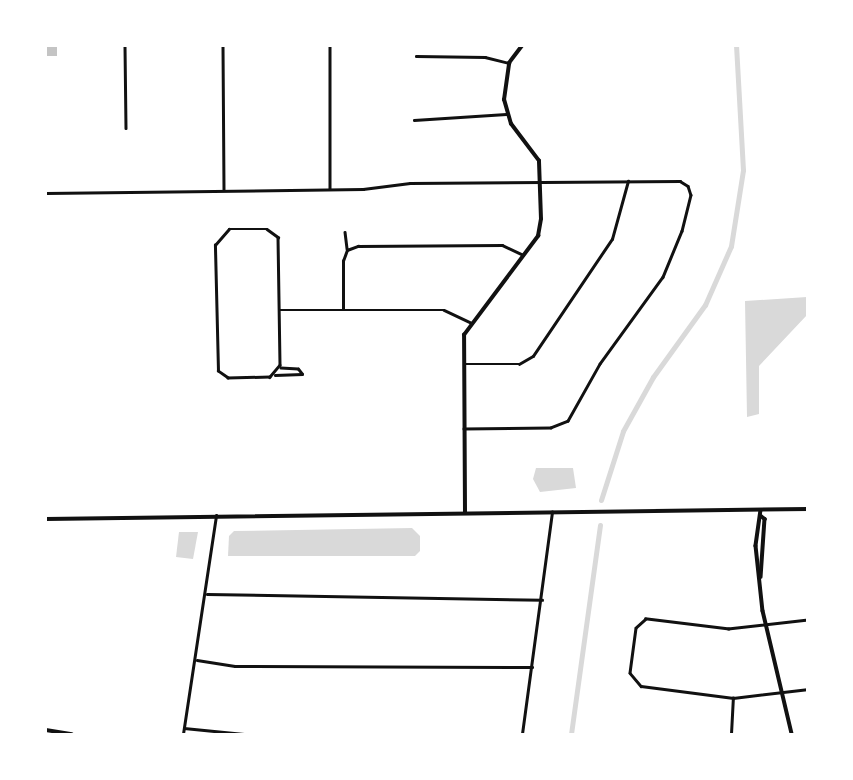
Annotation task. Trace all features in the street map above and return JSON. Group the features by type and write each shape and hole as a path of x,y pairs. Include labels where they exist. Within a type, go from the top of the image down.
{"street":[{"path":"125,46 126,128"},
{"path":"223,46 224,190"},
{"path":"330,46 330,189"},
{"path":"465,513 464,335 538,236 541,183 539,161 506,114 503,85 509,63 522,46"},
{"path":"416,56 485,57 509,63"},
{"path":"414,120 506,114"},
{"path":"463,365 519,364 533,356 612,239 628,181"},
{"path":"46,193 330,189 410,183 680,181 688,186 682,232 663,277 600,364 568,421 551,428 464,429"},
{"path":"275,375 280,368 278,237 267,229 229,229 217,237 217,365 228,378 302,374 299,369 280,368"},
{"path":"343,310 343,261 347,250 345,232"},
{"path":"347,250 358,246 502,246 524,256"},
{"path":"280,310 444,310 472,323"},
{"path":"46,519 807,509"},
{"path":"761,510 761,516 765,519 765,561 761,579"},
{"path":"522,734 552,512"},
{"path":"183,734 207,594 216,515"},
{"path":"761,516 756,518 756,546 765,624 792,734"},
{"path":"207,594 542,600"},
{"path":"807,620 729,629 646,619 636,628 630,673 640,686 733,698 781,690 807,689"},
{"path":"197,660 234,666 532,667"},
{"path":"731,734 733,698"},
{"path":"184,728 244,734 485,734"},
{"path":"46,730 72,734"}],"shaded area":[{"path":"807,297 807,315 759,366 759,414 747,417 745,301"},
{"path":"536,468 573,468 576,488 540,492 533,479"},
{"path":"412,528 420,536 420,551 415,556 228,556 229,536 234,531"},
{"path":"179,532 198,532 193,559 176,557"}],"building":[{"path":"46,46 57,46 57,56 46,56"}],"waterway":[{"path":"601,500 623,431 653,377 705,305 731,246 743,170 736,46"},
{"path":"571,734 600,525"}]}
